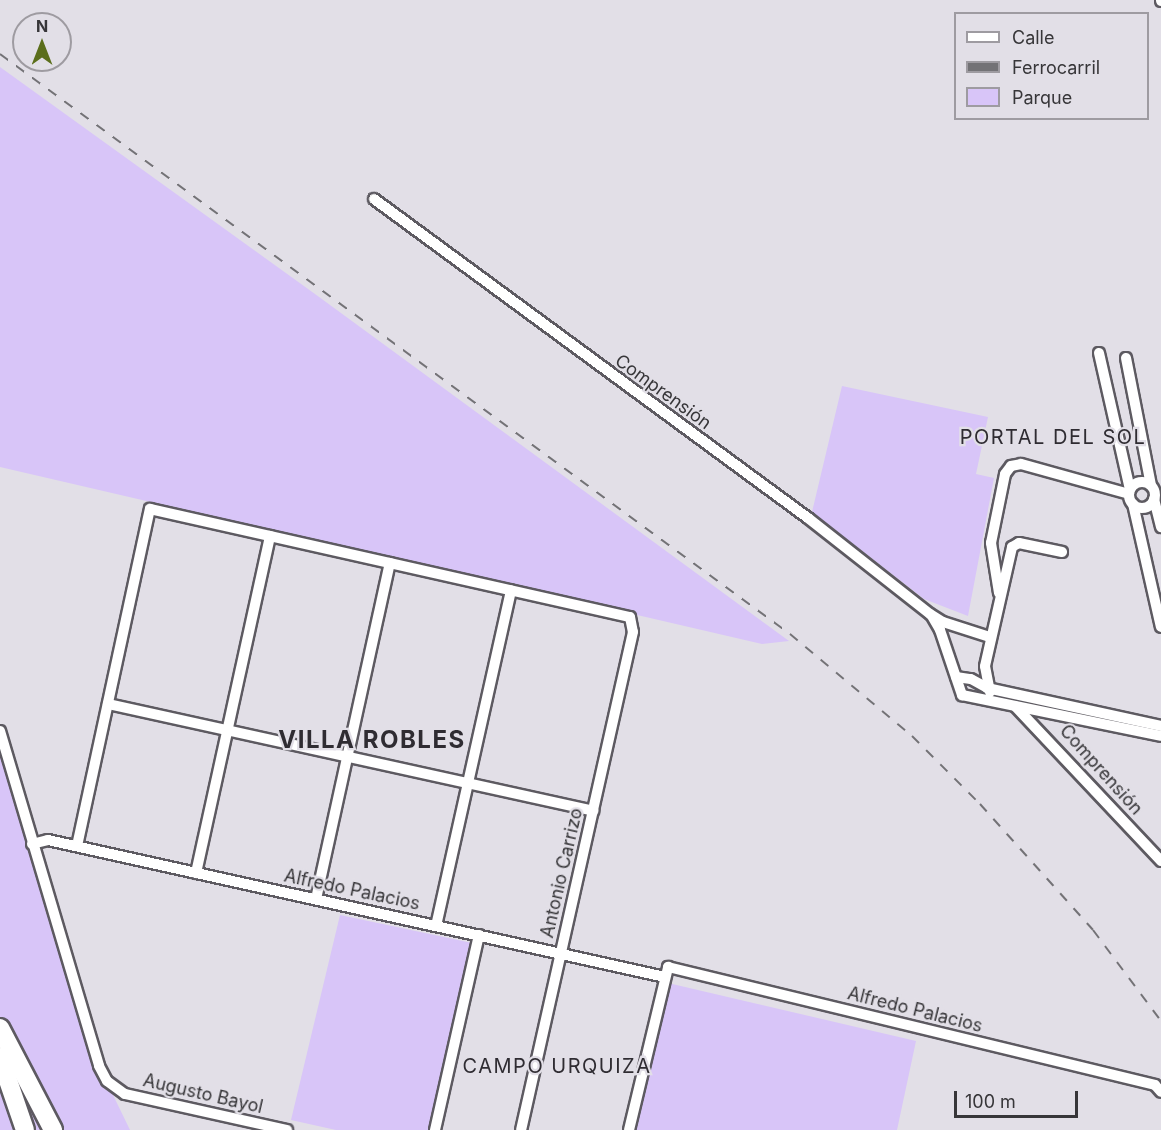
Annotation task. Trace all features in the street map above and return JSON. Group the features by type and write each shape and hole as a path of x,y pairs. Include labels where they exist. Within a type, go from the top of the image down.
{"highway":[{"path":"0,1028 53,1130"},
{"path":"0,1057 26,1130"}],"street":[{"name":"Comprensión","path":"374,200 808,518 930,614 943,622 990,637"},
{"path":"1099,353 1161,627"},
{"path":"1126,358 1161,527"},
{"path":"999,593 991,543 1005,474 1011,466 1021,464 1130,496 1145,508 1155,493"},
{"path":"1130,496 1139,483 1155,493"},
{"path":"77,846 150,509 510,590 436,926"},
{"path":"196,873 270,536"},
{"path":"1062,552 1019,543 1012,546 990,637 985,666 987,688 994,700 1161,736"},
{"path":"316,899 390,563"},
{"name":"Antonio Carrizo","path":"510,590 630,617 634,622 521,1130"},
{"name":"Comprensión","path":"930,614 940,630 962,695 994,700"},
{"path":"956,676 971,679 987,688 1161,726"},
{"path":"108,704 593,811"},
{"name":"Comprensión","path":"1014,705 1161,861"},
{"path":"0,731 32,844"},
{"name":"Alfredo Palacios","path":"32,844 48,840 561,954 667,972 1158,1089"},
{"name":"Augusto Bayol","path":"32,844 99,1066 113,1088 125,1094 287,1130"},
{"path":"435,1130 479,935"},
{"path":"628,1130 667,972"}],"green space":[{"path":"0,67 789,641 762,644 0,467"},
{"path":"842,386 988,417 976,474 994,478 968,616 924,599 812,512"},
{"path":"0,731 99,1066 130,1130 0,1130"},
{"path":"340,915 472,943 430,1130 336,1130 291,1120"},
{"path":"668,983 916,1041 897,1130 633,1130"}],"railway":[{"path":"0,54 790,634 912,736 980,804 1093,930 1161,1021"}],"district":[{"name":"PORTAL DEL SOL","path":"1053,437"},
{"name":"VILLA ROBLES","path":"372,740"},
{"name":"CAMPO URQUIZA","path":"557,1066"}]}
